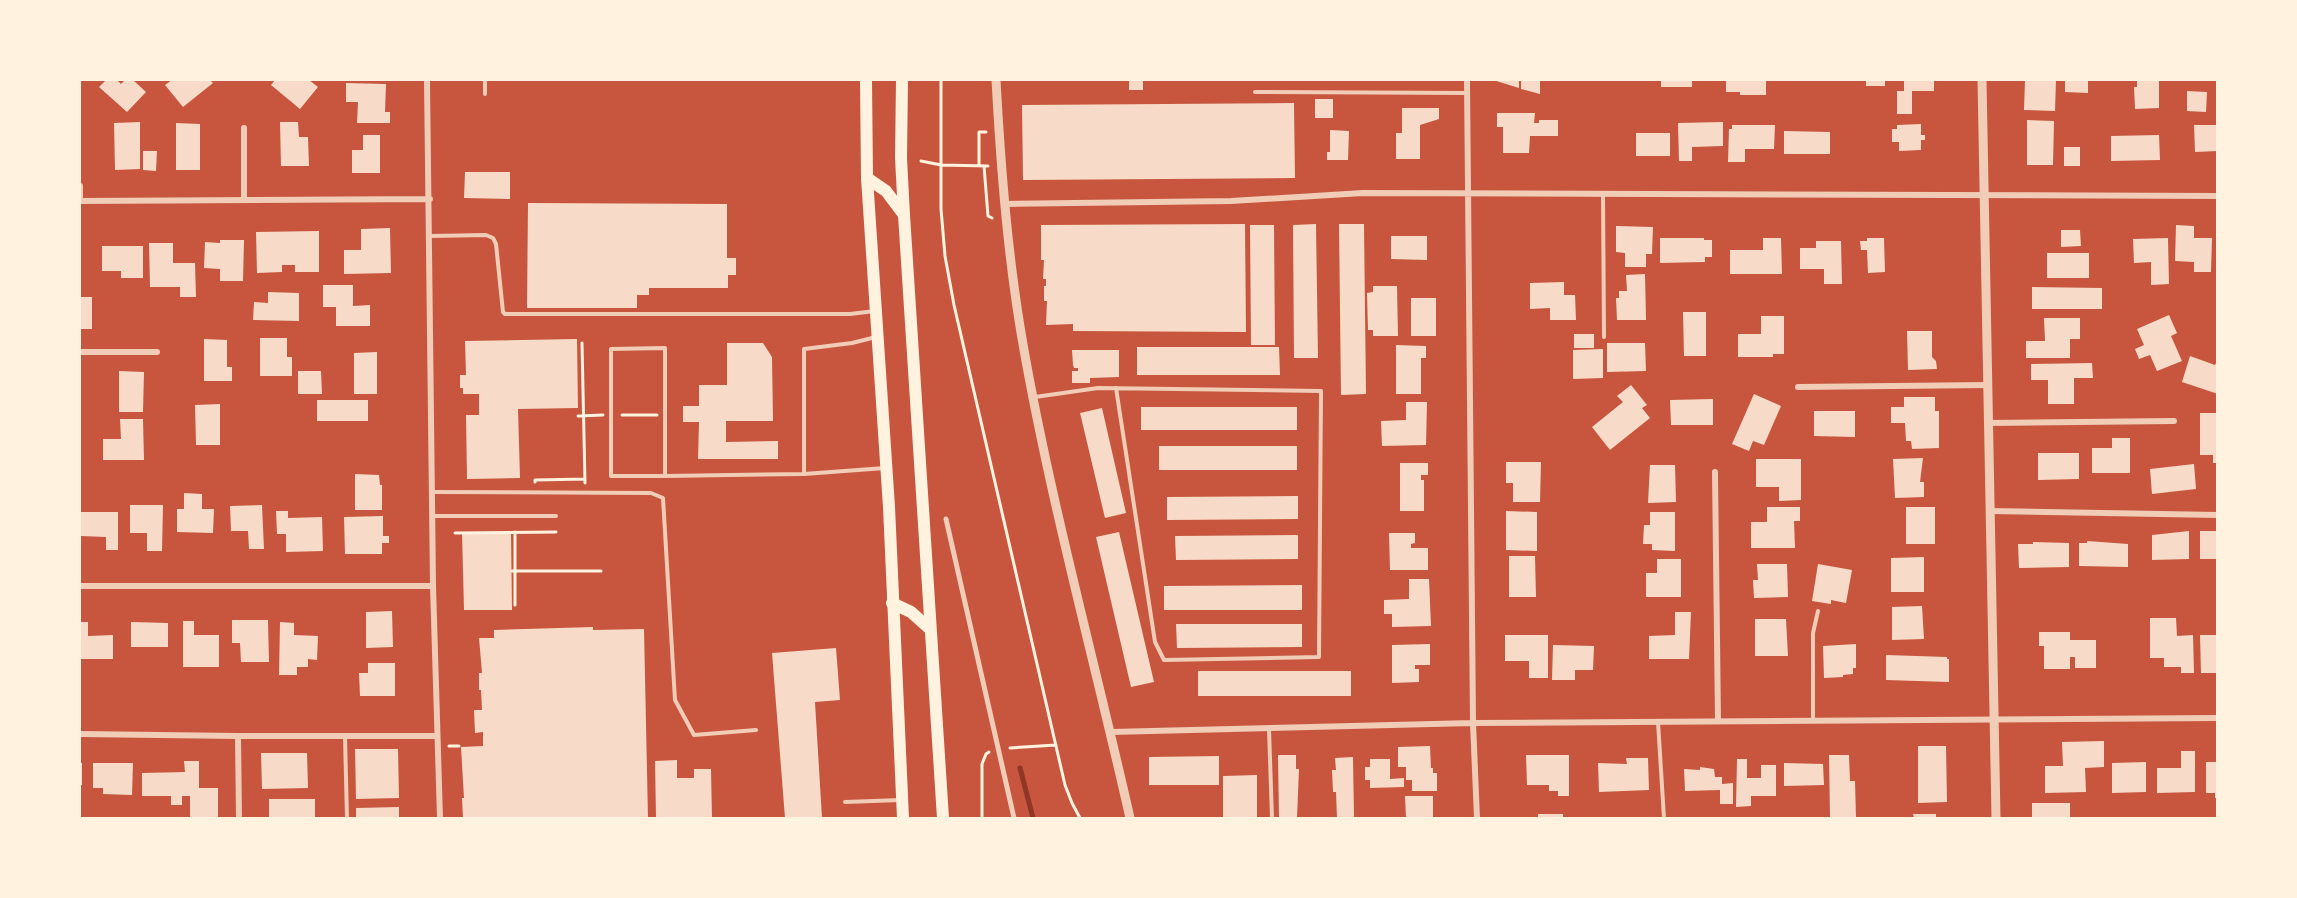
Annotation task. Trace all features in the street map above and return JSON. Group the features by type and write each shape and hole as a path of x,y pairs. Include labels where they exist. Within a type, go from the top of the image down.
{"main road":[{"path":"866,80 867,178 886,468 903,819"},
{"path":"902,80 901,158 904,215 943,819"},
{"path":"867,178 886,192 904,215"},
{"path":"892,603 911,612 930,629"}],"street":[{"path":"427,80 433,586 440,819"},
{"path":"996,80 1005,204 1020,326 1130,819"},
{"path":"1467,80 1470,194 1473,723 1477,819"},
{"path":"1982,80 1996,819"},
{"path":"244,128 244,199"},
{"path":"80,186 80,201 430,199"},
{"path":"1005,204 1231,201 1363,193 2217,196"},
{"path":"80,352 157,352"},
{"path":"1798,387 1988,385"},
{"path":"1989,423 2174,421"},
{"path":"1715,472 1718,721"},
{"path":"1991,511 2217,515"},
{"path":"946,519 1014,819"},
{"path":"80,586 433,586"},
{"path":"1111,732 1473,723 2217,718"},
{"path":"80,734 437,736"},
{"path":"238,736 239,819"}],"lane":[{"path":"485,80 485,94"},
{"path":"1255,92 1468,93"},
{"path":"1603,194 1604,337"},
{"path":"430,236 486,235 493,238 496,244 502,312 505,314 850,314 876,311"},
{"path":"804,474 804,349 852,344 877,336"},
{"path":"665,476 664,348 611,349 610,476 665,476 804,474 886,468"},
{"path":"1034,397 1098,388 1116,388 1321,391 1319,657 1164,660 1155,642 1116,388"},
{"path":"432,492 651,493 663,498 675,700 694,735 756,730"},
{"path":"432,516 556,516"},
{"path":"1813,721 1813,633 1818,611"},
{"path":"1658,722 1664,819"},
{"path":"1269,728 1272,819"},
{"path":"345,737 347,819"},
{"path":"845,802 902,800"}],"path":[{"path":"940,80 941,209 945,256 954,305 1065,785 1080,819"},
{"path":"979,166 979,132 999,132"},
{"path":"921,161 941,165 992,166"},
{"path":"984,166 988,216 992,218"},
{"path":"582,343 585,483"},
{"path":"578,416 666,415"},
{"path":"515,532 513,571 515,605"},
{"path":"454,533 556,532"},
{"path":"513,571 601,571"},
{"path":"982,819 982,764 986,754 998,748 1056,745"},
{"path":"446,746 459,746"}],"building":[{"path":"106,80 117,80 121,84 125,80 133,80 146,92 127,112 99,87"},
{"path":"172,80 210,80 213,83 183,107 165,85"},
{"path":"275,80 309,80 318,87 300,109 271,85"},
{"path":"1129,80 1143,80 1143,90 1129,90"},
{"path":"1493,80 1519,80 1519,88"},
{"path":"1521,80 1540,80 1540,94 1521,89"},
{"path":"1661,80 1692,80 1692,87 1661,87"},
{"path":"1726,80 1766,80 1766,95 1740,95 1740,92 1726,92"},
{"path":"1866,80 1885,80 1885,86 1866,86"},
{"path":"1904,80 1934,80 1934,91 1912,91 1912,114 1897,114 1897,91 1904,91"},
{"path":"2025,80 2056,80 2055,111 2024,110"},
{"path":"2065,80 2088,80 2088,93 2065,92"},
{"path":"2137,80 2159,80 2159,108 2135,109 2134,87 2137,87"},
{"path":"346,83 386,84 385,112 390,112 390,123 357,123 358,102 346,102"},
{"path":"2187,91 2207,92 2206,112 2187,111"},
{"path":"1315,99 1333,99 1333,118 1315,118"},
{"path":"1294,103 1295,178 1023,180 1022,105"},
{"path":"1402,108 1439,108 1439,119 1420,125 1420,159 1396,159 1396,133 1402,133"},
{"path":"1497,113 1535,113 1534,123 1539,123 1539,120 1558,120 1558,136 1530,136 1529,153 1503,153 1503,127 1497,127"},
{"path":"2027,120 2054,121 2053,165 2027,165"},
{"path":"140,122 140,169 115,170 114,123"},
{"path":"280,122 298,122 299,137 308,137 309,166 281,166"},
{"path":"1723,122 1723,146 1692,147 1692,161 1679,161 1678,123"},
{"path":"176,123 200,124 200,170 176,170"},
{"path":"1921,124 1921,135 1925,135 1925,140 1921,140 1921,150 1899,151 1899,142 1892,142 1892,129 1897,129 1897,125"},
{"path":"1732,125 1775,125 1774,149 1745,149 1745,162 1728,162 1729,129 1732,129"},
{"path":"2194,125 2218,125 2218,151 2195,152"},
{"path":"1330,130 1349,131 1348,160 1327,160 1327,152 1330,152"},
{"path":"1784,131 1830,132 1830,154 1784,154"},
{"path":"1636,133 1670,133 1670,156 1636,156"},
{"path":"363,135 380,135 380,173 352,173 352,150 363,150"},
{"path":"2159,135 2160,160 2111,161 2111,136"},
{"path":"2064,147 2080,147 2080,166 2064,166"},
{"path":"143,151 157,151 156,171 143,170"},
{"path":"465,172 510,172 510,199 464,198"},
{"path":"528,203 727,204 727,258 736,258 736,275 728,275 728,288 649,288 649,295 637,295 637,308 527,308"},
{"path":"1245,224 1246,332 1073,331 1073,324 1046,325 1047,301 1044,301 1044,286 1046,286 1046,279 1043,279 1044,260 1041,260 1041,225"},
{"path":"1316,224 1318,358 1294,358 1293,225"},
{"path":"1339,224 1364,224 1366,394 1341,395"},
{"path":"1250,225 1274,225 1275,345 1251,345"},
{"path":"2176,225 2194,226 2194,238 2212,238 2211,272 2194,272 2194,262 2175,261"},
{"path":"1616,226 1653,227 1652,254 1646,254 1646,267 1625,267 1625,253 1616,252"},
{"path":"390,228 391,273 344,274 344,250 361,250 361,229"},
{"path":"2061,230 2080,230 2081,246 2061,247"},
{"path":"319,231 319,272 295,272 295,265 282,265 282,272 257,273 256,232"},
{"path":"1391,236 1427,236 1427,260 1391,259"},
{"path":"1660,238 1712,240 1712,257 1705,257 1705,262 1660,263"},
{"path":"1763,238 1781,238 1782,274 1730,274 1730,250 1763,250"},
{"path":"1867,238 1884,238 1885,272 1868,273 1867,250 1861,250 1860,241 1867,241"},
{"path":"2168,238 2169,284 2151,285 2151,262 2134,263 2133,239"},
{"path":"220,240 244,240 243,281 220,281 220,269 204,268 205,242 220,243"},
{"path":"1816,241 1841,241 1842,284 1824,284 1824,269 1800,269 1800,248 1816,248"},
{"path":"149,243 173,243 173,263 195,263 196,297 180,297 180,287 150,287"},
{"path":"102,246 143,246 143,278 121,278 121,271 102,271"},
{"path":"2047,253 2089,253 2089,278 2047,278"},
{"path":"1645,274 1646,320 1617,320 1616,298 1619,298 1619,291 1627,291 1626,275"},
{"path":"1564,282 1564,295 1575,295 1576,320 1550,320 1550,308 1530,309 1530,283"},
{"path":"323,285 353,285 353,306 370,305 370,326 336,326 336,307 323,307"},
{"path":"1373,286 1397,286 1398,336 1373,336 1373,330 1368,330 1367,293 1373,292"},
{"path":"2032,287 2102,288 2102,309 2032,309"},
{"path":"268,292 299,293 299,321 253,320 254,302 268,303"},
{"path":"80,297 92,297 92,329 80,329"},
{"path":"1411,298 1436,298 1436,336 1411,336"},
{"path":"1683,312 1706,312 1706,356 1684,356"},
{"path":"2169,315 2177,333 2171,336 2182,361 2157,371 2150,355 2139,359 2135,349 2144,345 2137,329"},
{"path":"1761,316 1784,316 1784,354 1773,354 1773,357 1738,357 1738,334 1761,334"},
{"path":"2044,318 2080,318 2080,339 2070,339 2070,358 2026,358 2026,341 2045,341"},
{"path":"1907,331 1932,331 1932,357 1936,361 1937,369 1908,370"},
{"path":"1574,334 1594,334 1594,348 1574,348"},
{"path":"260,338 287,338 287,357 292,357 292,376 260,376"},
{"path":"204,339 227,340 227,367 232,367 232,381 204,381"},
{"path":"577,339 578,408 518,409 520,478 467,479 466,415 479,415 479,394 463,394 463,388 460,388 460,375 466,375 465,341"},
{"path":"727,343 763,343 772,357 773,421 726,421 726,442 778,441 778,459 698,459 699,422 683,422 683,406 699,406 699,385 727,385"},
{"path":"1607,343 1645,343 1646,371 1607,372"},
{"path":"1396,345 1426,346 1426,358 1421,358 1421,394 1396,394"},
{"path":"1137,347 1279,347 1280,375 1137,375"},
{"path":"1603,349 1603,378 1573,379 1573,350"},
{"path":"1072,350 1119,350 1119,377 1090,378 1090,383 1072,383 1072,371 1078,371 1078,368 1074,368 1073,365"},
{"path":"377,352 377,394 354,394 354,353"},
{"path":"2190,356 2215,365 2218,359 2218,394 2182,382"},
{"path":"2092,363 2093,378 2074,378 2074,404 2048,404 2048,380 2031,380 2031,364"},
{"path":"119,371 144,372 143,412 119,412"},
{"path":"298,371 321,371 322,394 298,394"},
{"path":"1631,385 1647,405 1642,408 1650,418 1610,450 1592,427 1623,402 1617,396"},
{"path":"1754,394 1781,406 1764,445 1753,441 1749,451 1732,444"},
{"path":"1904,397 1935,397 1935,411 1939,411 1939,448 1912,449 1911,441 1906,441 1905,423 1891,423 1891,407 1904,407"},
{"path":"1713,399 1713,425 1671,425 1670,400"},
{"path":"317,400 368,400 368,421 317,421"},
{"path":"1406,402 1427,402 1426,445 1382,446 1381,421 1406,420"},
{"path":"220,404 220,445 196,445 195,405"},
{"path":"1141,407 1297,407 1297,430 1141,430"},
{"path":"1102,408 1126,513 1105,518 1080,413"},
{"path":"1814,411 1855,411 1855,437 1814,436"},
{"path":"2200,413 2218,413 2218,463 2213,463 2213,455 2200,455"},
{"path":"120,419 143,419 144,460 103,460 103,439 121,439"},
{"path":"2112,438 2130,438 2130,473 2092,473 2092,448 2112,448"},
{"path":"1159,446 1297,446 1297,470 1159,470"},
{"path":"2038,453 2079,453 2079,479 2038,480"},
{"path":"1923,458 1920,482 1924,482 1924,497 1895,498 1893,459"},
{"path":"1756,459 1801,459 1801,500 1779,501 1779,487 1756,487"},
{"path":"1506,462 1541,462 1540,502 1513,502 1513,483 1506,483"},
{"path":"1400,463 1428,463 1428,475 1421,475 1421,480 1424,480 1424,511 1400,511"},
{"path":"2194,464 2196,489 2152,494 2150,469"},
{"path":"1650,465 1675,465 1676,502 1648,503"},
{"path":"355,474 379,475 380,485 382,485 382,510 355,510"},
{"path":"184,493 202,494 202,509 214,509 213,533 177,532 177,509 184,509"},
{"path":"1298,496 1298,519 1167,520 1167,497"},
{"path":"130,505 163,505 162,551 147,551 147,533 130,533"},
{"path":"262,505 264,549 249,549 248,531 231,531 230,506"},
{"path":"1767,507 1800,507 1800,521 1794,521 1795,548 1751,548 1751,522 1767,522"},
{"path":"1906,507 1935,507 1935,544 1906,544"},
{"path":"276,511 288,511 288,518 322,517 323,551 286,552 286,534 277,534"},
{"path":"1506,511 1537,512 1537,551 1506,550"},
{"path":"81,512 118,512 118,550 106,550 106,537 81,536"},
{"path":"1650,512 1675,512 1675,551 1652,550 1652,544 1643,544 1644,525 1650,525"},
{"path":"383,516 383,536 389,536 389,543 382,543 382,554 345,554 344,517"},
{"path":"2189,531 2189,559 2152,560 2152,535"},
{"path":"2200,531 2218,531 2218,559 2200,559"},
{"path":"511,532 512,610 464,610 462,533"},
{"path":"1119,532 1154,682 1131,687 1096,537"},
{"path":"1389,533 1415,533 1415,543 1411,544 1411,548 1428,548 1428,570 1390,570"},
{"path":"1298,535 1298,559 1176,560 1175,536"},
{"path":"2087,541 2128,544 2128,567 2079,566 2079,543 2087,543"},
{"path":"2033,542 2069,543 2069,567 2019,568 2018,544 2033,544"},
{"path":"1509,556 1535,556 1536,597 1509,597"},
{"path":"1924,557 1924,592 1891,592 1891,558"},
{"path":"1657,559 1681,559 1681,597 1646,597 1646,573 1657,573"},
{"path":"1757,564 1787,564 1788,597 1754,598 1753,580 1758,580"},
{"path":"1818,564 1852,570 1846,603 1831,600 1831,604 1812,601"},
{"path":"1409,579 1429,579 1431,626 1392,627 1392,614 1384,614 1384,600 1409,599"},
{"path":"1302,585 1302,610 1164,610 1164,586"},
{"path":"1922,606 1924,639 1892,640 1892,607"},
{"path":"392,611 393,647 366,648 366,612"},
{"path":"1675,612 1691,612 1689,659 1649,659 1649,636 1675,635"},
{"path":"2150,618 2176,618 2177,636 2193,635 2194,673 2181,673 2181,667 2164,667 2164,658 2150,658"},
{"path":"1755,619 1786,619 1788,656 1755,656"},
{"path":"232,620 268,620 269,662 241,662 240,643 232,643"},
{"path":"183,621 194,621 194,635 219,635 219,667 183,667"},
{"path":"80,622 88,622 88,636 113,635 113,659 80,659"},
{"path":"131,622 168,623 168,647 131,647"},
{"path":"280,622 294,623 294,635 318,636 317,660 308,659 308,667 297,667 297,675 279,675"},
{"path":"1176,624 1302,624 1302,647 1177,648"},
{"path":"593,627 593,630 644,629 648,818 463,818 461,747 483,746 483,732 475,733 474,710 482,710 481,690 479,690 479,673 482,673 479,638 494,638 494,630"},
{"path":"2039,632 2070,632 2070,640 2096,640 2096,668 2075,668 2075,657 2070,657 2070,669 2044,669 2044,646 2039,646"},
{"path":"1505,635 1548,635 1548,678 1529,678 1529,661 1505,661"},
{"path":"2200,635 2218,635 2218,673 2201,673"},
{"path":"1430,644 1430,665 1415,665 1415,669 1419,669 1419,682 1392,683 1392,645"},
{"path":"1856,644 1856,668 1853,668 1853,674 1824,678 1823,646"},
{"path":"1553,645 1594,646 1593,670 1575,670 1575,680 1552,680"},
{"path":"836,648 840,700 815,702 822,818 785,818 772,653"},
{"path":"1886,655 1947,657 1949,659 1949,682 1886,680"},
{"path":"368,663 395,663 395,696 360,696 359,673 368,673"},
{"path":"1198,671 1351,671 1351,696 1198,696"},
{"path":"2104,741 2104,767 2085,768 2086,792 2045,793 2045,766 2063,766 2062,742"},
{"path":"1430,746 1431,768 1433,768 1433,773 1437,773 1437,791 1412,791 1412,780 1406,780 1406,767 1398,767 1398,747"},
{"path":"1918,746 1946,746 1947,802 1918,803"},
{"path":"355,749 398,749 399,798 356,799"},
{"path":"2181,751 2195,751 2195,792 2157,793 2157,768 2181,768"},
{"path":"261,753 307,753 308,788 262,789"},
{"path":"1278,755 1296,755 1296,769 1299,769 1297,818 1279,818"},
{"path":"1526,755 1569,755 1569,796 1558,796 1558,791 1549,791 1549,785 1527,785"},
{"path":"1829,755 1849,755 1850,781 1855,781 1856,818 1830,818"},
{"path":"1219,756 1219,785 1149,785 1149,757"},
{"path":"1353,757 1354,818 1337,818 1332,770 1336,770 1335,758"},
{"path":"1626,758 1648,758 1649,790 1599,792 1598,763 1627,764"},
{"path":"1370,759 1390,759 1390,779 1404,778 1404,787 1370,788 1370,780 1365,780 1365,767 1370,767"},
{"path":"1737,759 1747,759 1747,778 1761,778 1761,765 1776,765 1776,796 1751,796 1751,806 1736,807"},
{"path":"677,760 677,778 694,778 694,769 711,769 712,818 656,818 655,761"},
{"path":"184,761 199,761 199,788 218,788 218,818 190,818 190,796 182,796 182,805 171,805 171,796 142,796 142,773 185,772"},
{"path":"2146,762 2146,792 2112,793 2112,763"},
{"path":"2206,762 2218,762 2218,798 2215,798 2215,793 2206,793"},
{"path":"80,763 82,763 82,785 80,785"},
{"path":"93,763 133,763 132,795 103,794 103,788 93,788"},
{"path":"1784,763 1823,764 1824,785 1784,786"},
{"path":"1700,767 1714,769 1715,777 1722,777 1722,784 1733,783 1733,804 1720,804 1720,790 1685,791 1684,769 1700,770"},
{"path":"1257,775 1257,818 1223,818 1223,776"},
{"path":"1405,796 1433,796 1433,818 1406,818"},
{"path":"269,799 315,799 315,818 269,818"},
{"path":"2032,803 2070,803 2070,818 2032,818"},
{"path":"399,807 399,818 356,818 356,808"},
{"path":"1538,814 1563,814 1563,818 1538,818"},
{"path":"1913,814 1936,814 1936,818 1914,818"}],"waterway":[{"path":"1020,768 1033,818"}]}
